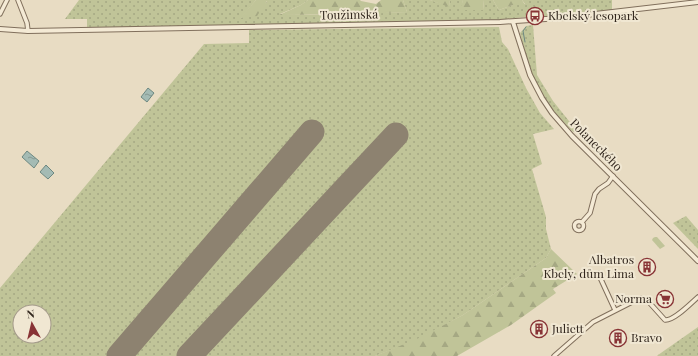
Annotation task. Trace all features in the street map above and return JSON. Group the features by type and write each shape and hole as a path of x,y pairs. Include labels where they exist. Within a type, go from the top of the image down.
{"street":[{"path":"0,14 7,0"},
{"path":"18,0 28,31"},
{"name":"Toužimská","path":"0,29 28,31 513,22 698,2"},
{"name":"Polaneckého","path":"513,22 530,76 552,113 568,132 698,261"},
{"path":"582,222 590,213 595,194 599,189 608,183 613,176"},
{"path":"598,273 615,310"},
{"path":"554,356 591,324 637,299 644,298 665,320 670,320 698,297"}],"green space":[{"path":"79,0 256,0 241,18 267,2 267,0 308,0 301,5 280,14 310,15 407,12 403,0 430,0 449,6 450,0 463,0 461,10 483,10 484,0 493,0 499,10 513,5 525,4 522,0 612,0 612,10 561,16 532,16 501,20 87,29 87,19 65,19"},
{"path":"256,0 267,0 257,16 240,18"},
{"path":"308,0 360,0 376,4 381,0 403,0 407,12 279,15 301,5"},
{"path":"430,0 450,0 449,7"},
{"path":"463,0 484,0 483,10 460,10"},
{"path":"493,0 522,0 525,5 513,5 499,10"},
{"path":"533,25 537,75 553,101 573,126 578,124 581,127 574,132 554,112 537,86 530,71 520,33 526,26"},
{"path":"499,27 502,42 508,49 526,88 540,113 554,129 533,134 542,164 532,169 546,217 546,229 551,249 546,258 463,315 417,340 375,356 0,356 0,288 204,44 249,43 249,30"},
{"path":"686,216 698,230 698,249 673,223"},
{"path":"657,237 665,246 660,249 652,240"},
{"path":"551,249 577,274 553,289 556,293 511,325 457,356 375,356 417,339 463,315 546,258"},
{"path":"698,327 698,356 657,356 658,355"}],"water":[{"path":"148,88 154,93 147,102 141,97"},
{"path":"27,151 39,161 34,168 22,157"},
{"path":"46,165 54,173 48,179 40,172"}],"waterway":[{"path":"525,42 523,31 526,27"}],"runway":[{"path":"119,356 312,132"},
{"path":"189,356 396,135"}],"place":[{"name":"Kbelský lesopark","path":"535,16"},
{"name":"Albatros Kbely, dům Lima","path":"647,267"},
{"name":"Norma","path":"665,299"},
{"name":"Juliett","path":"539,329"},
{"name":"Bravo","path":"618,338"}]}
